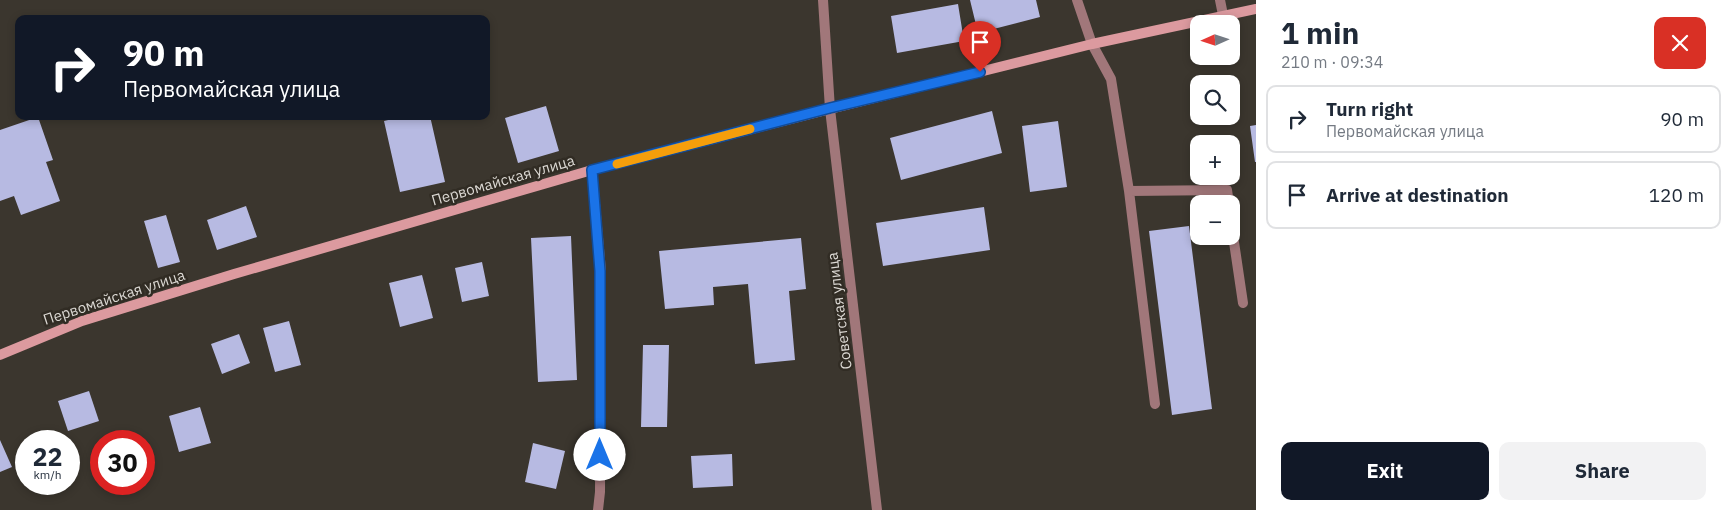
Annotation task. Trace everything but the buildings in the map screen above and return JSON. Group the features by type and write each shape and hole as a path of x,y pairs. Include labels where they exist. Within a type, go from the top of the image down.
{"main road":[{"name":"Первомайская улица","path":"1223,15 1256,9"},
{"name":"Первомайская улица","path":"0,355 82,321 234,274 592,170 830,108 1092,44 1190,22"}],"street":[{"name":"Советская улица","path":"823,0 830,108 877,510"},
{"path":"1076,0 1092,44 1111,79 1129,191 1155,404"},
{"path":"1220,0 1223,15"},
{"path":"592,170 600,271 600,492 598,510"},
{"path":"1129,191 1227,190 1227,195"},
{"path":"1234,245 1243,303"}],"slow traffic":[{"path":"617,164 750,129"}],"route":[{"path":"600,455 600,271 592,170 830,108 980,72"}]}
